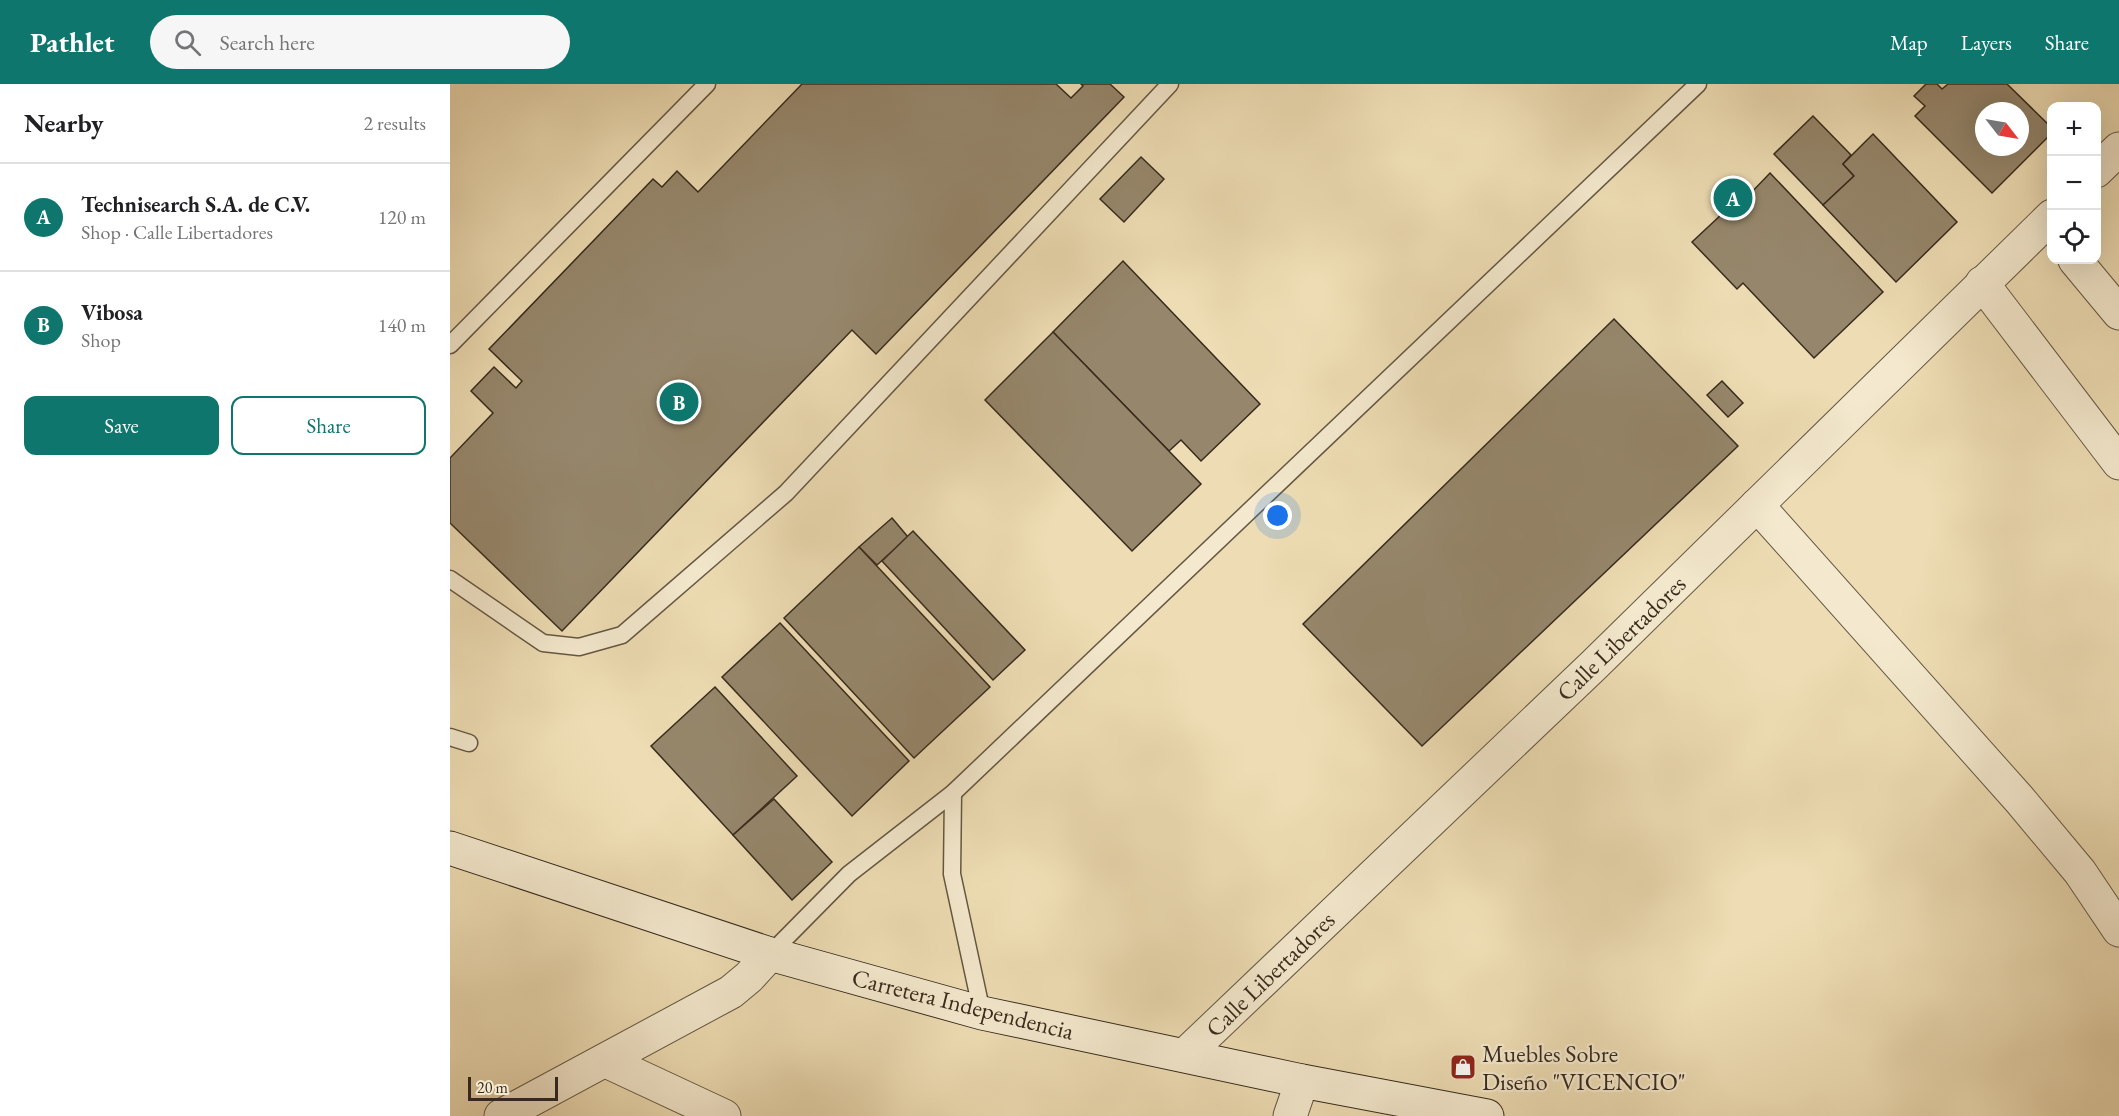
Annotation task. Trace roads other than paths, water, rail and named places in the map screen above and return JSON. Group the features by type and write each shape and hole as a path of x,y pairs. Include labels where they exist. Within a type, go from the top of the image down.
{"street":[{"path":"2101,167 2119,149"},
{"name":"Calle Libertadores","path":"1185,1055 1586,673 1982,283 2047,225"},
{"path":"2078,264 2119,313"},
{"path":"1982,283 2119,463"},
{"path":"1757,505 2019,799 2079,872 2119,930"},
{"name":"Carretera Independencia","path":"450,848 770,954 982,1012 1302,1081 1487,1116"},
{"path":"501,1116 731,992 749,977 770,954"},
{"path":"606,1061 724,1116"},
{"path":"1290,1116 1302,1081"}],"lane":[{"path":"450,345 707,84"},
{"path":"450,579 543,644 579,647 622,635 786,493 1170,84"},
{"path":"770,954 849,874 953,793 1698,84"},
{"path":"450,737 469,744"},
{"path":"953,793 952,874 982,1012"}],"place":[{"name":"Technisearch S.A. de C.V.","path":"1733,198"},
{"name":"Vibosa","path":"679,402"},
{"name":"Muebles Sobre Diseño \"VICENCIO\"","path":"1463,1067"}]}
